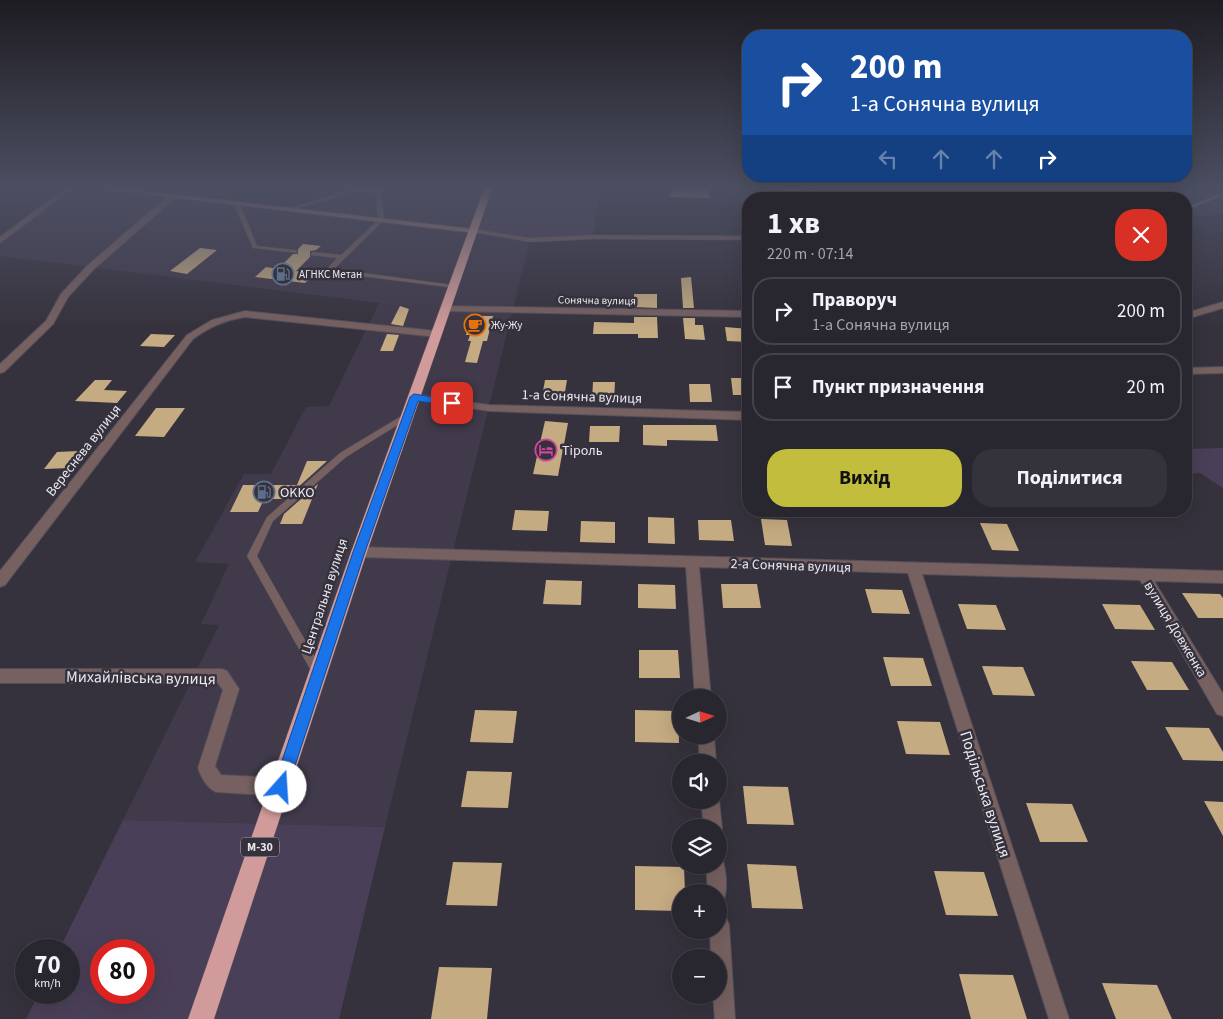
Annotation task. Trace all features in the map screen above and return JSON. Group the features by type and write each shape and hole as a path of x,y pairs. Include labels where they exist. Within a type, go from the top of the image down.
{"highway":[{"name":"Центральна вулиця","path":"201,1019 319,676 359,552 473,234"}],"street":[{"path":"0,370 50,322 64,296 90,268 130,234"},
{"path":"1192,314 1223,305"},
{"name":"Сонячна вулиця","path":"446,309 742,314"},
{"name":"Вереснева вулиця","path":"0,581 190,337 216,321 245,314 437,334"},
{"path":"1192,371 1223,370"},
{"name":"1-а Сонячна вулиця","path":"414,397 489,408 742,416"},
{"name":"2-а Сонячна вулиця","path":"359,552 1223,577"},
{"path":"692,562 702,689"},
{"name":"Подільська вулиця","path":"913,568 1059,1019"},
{"name":"вулиця Довженка","path":"1144,575 1223,709"},
{"name":"Михайлівська вулиця","path":"0,676 222,676 231,689 206,768 216,783 281,787"},
{"path":"720,939 725,1019"}],"lane":[{"path":"250,234 255,247 296,252"},
{"path":"367,234 329,270 453,286"},
{"path":"485,234 530,240 593,237 742,238"},
{"path":"313,254 342,257"},
{"path":"319,676 252,556 270,518 343,455 408,416"}],"shaded area":[{"path":"10,234 525,234 530,240 385,827 123,820 219,625 201,624 229,564 195,562 244,474 271,474 306,407 329,406 379,303 0,256 0,241"},
{"path":"490,234 593,234 593,237 530,240"},
{"path":"1223,448 1223,488 1200,473 1192,474 1192,449"},
{"path":"123,820 385,827 339,1019 26,1019 34,1004 80,1004 80,939 64,939"}],"building":[{"path":"303,244 321,246 316,250 310,251 310,257 296,271 315,273 305,283 255,277 266,267 278,269 293,254 298,254 298,249"},
{"path":"200,248 217,250 187,274 170,271"},
{"path":"691,277 694,308 683,308 681,278"},
{"path":"634,294 657,294 657,308 634,307"},
{"path":"400,306 409,309 403,326 391,324"},
{"path":"472,316 493,316 487,341 483,341 477,363 465,362 471,341 468,341 470,335 466,335"},
{"path":"634,317 657,317 658,338 638,338 638,334 593,334 594,322 634,323"},
{"path":"683,318 695,318 695,325 703,325 705,340 685,339"},
{"path":"725,327 742,328 742,342 727,341"},
{"path":"151,334 175,335 164,347 140,346"},
{"path":"387,334 399,335 393,351 380,351"},
{"path":"731,378 742,378 742,395 733,395"},
{"path":"95,380 112,380 104,390 127,391 117,403 75,401"},
{"path":"545,380 567,380 564,398 542,397"},
{"path":"593,382 615,382 614,400 592,400"},
{"path":"689,384 710,384 712,402 690,402"},
{"path":"156,408 185,408 164,437 135,436"},
{"path":"545,421 568,423 558,476 533,474"},
{"path":"643,425 716,425 718,441 667,440 667,446 643,445"},
{"path":"590,426 620,426 619,442 589,442"},
{"path":"79,451 75,457 78,457 70,468 44,469 57,452"},
{"path":"307,461 327,461 285,499 264,499 258,512 230,512 243,485 297,485"},
{"path":"318,484 302,524 280,524 284,514"},
{"path":"515,510 549,511 547,531 512,530"},
{"path":"648,517 674,518 675,544 648,543"},
{"path":"761,519 787,520 792,546 765,545"},
{"path":"698,520 731,520 734,541 699,540"},
{"path":"581,521 615,522 615,543 580,542"},
{"path":"980,523 1007,524 1019,551 992,550"},
{"path":"546,580 582,581 581,605 543,604"},
{"path":"638,584 675,585 676,609 638,608"},
{"path":"721,584 757,584 761,608 723,608"},
{"path":"865,589 902,590 910,614 872,613"},
{"path":"1182,593 1220,594 1223,598 1223,618 1198,618"},
{"path":"958,604 996,605 1006,630 967,629"},
{"path":"1102,604 1140,605 1155,630 1115,629"},
{"path":"639,650 678,650 680,678 639,678"},
{"path":"883,657 923,658 932,686 891,686"},
{"path":"1131,661 1172,662 1189,690 1147,690"},
{"path":"982,666 1023,667 1035,696 993,695"},
{"path":"475,710 517,711 513,743 470,742"},
{"path":"635,710 672,711 672,743 635,742"},
{"path":"897,721 940,722 950,755 906,754"},
{"path":"1165,727 1209,728 1223,752 1223,761 1183,760"},
{"path":"467,771 512,772 508,808 461,807"},
{"path":"743,786 788,787 794,825 747,824"},
{"path":"1204,801 1223,802 1223,836"},
{"path":"1026,803 1072,804 1088,842 1040,842"},
{"path":"453,862 502,863 497,906 446,905"},
{"path":"747,864 796,866 803,909 752,908"},
{"path":"635,866 672,867 672,874 684,874 685,884 672,884 672,911 635,910"},
{"path":"934,871 984,872 998,916 946,915"},
{"path":"439,967 492,968 487,1019 431,1019"},
{"path":"959,974 1013,975 1027,1019 971,1019"},
{"path":"1102,983 1157,985 1172,1019 1116,1019"}],"place":[{"name":"АГНКС Метан","path":"283,274"},
{"name":"Жу-Жу","path":"475,325"},
{"name":"Тіроль","path":"546,450"},
{"name":"OKKO","path":"264,492"}],"route":[{"path":"281,787 359,552 414,397 452,403"}]}
